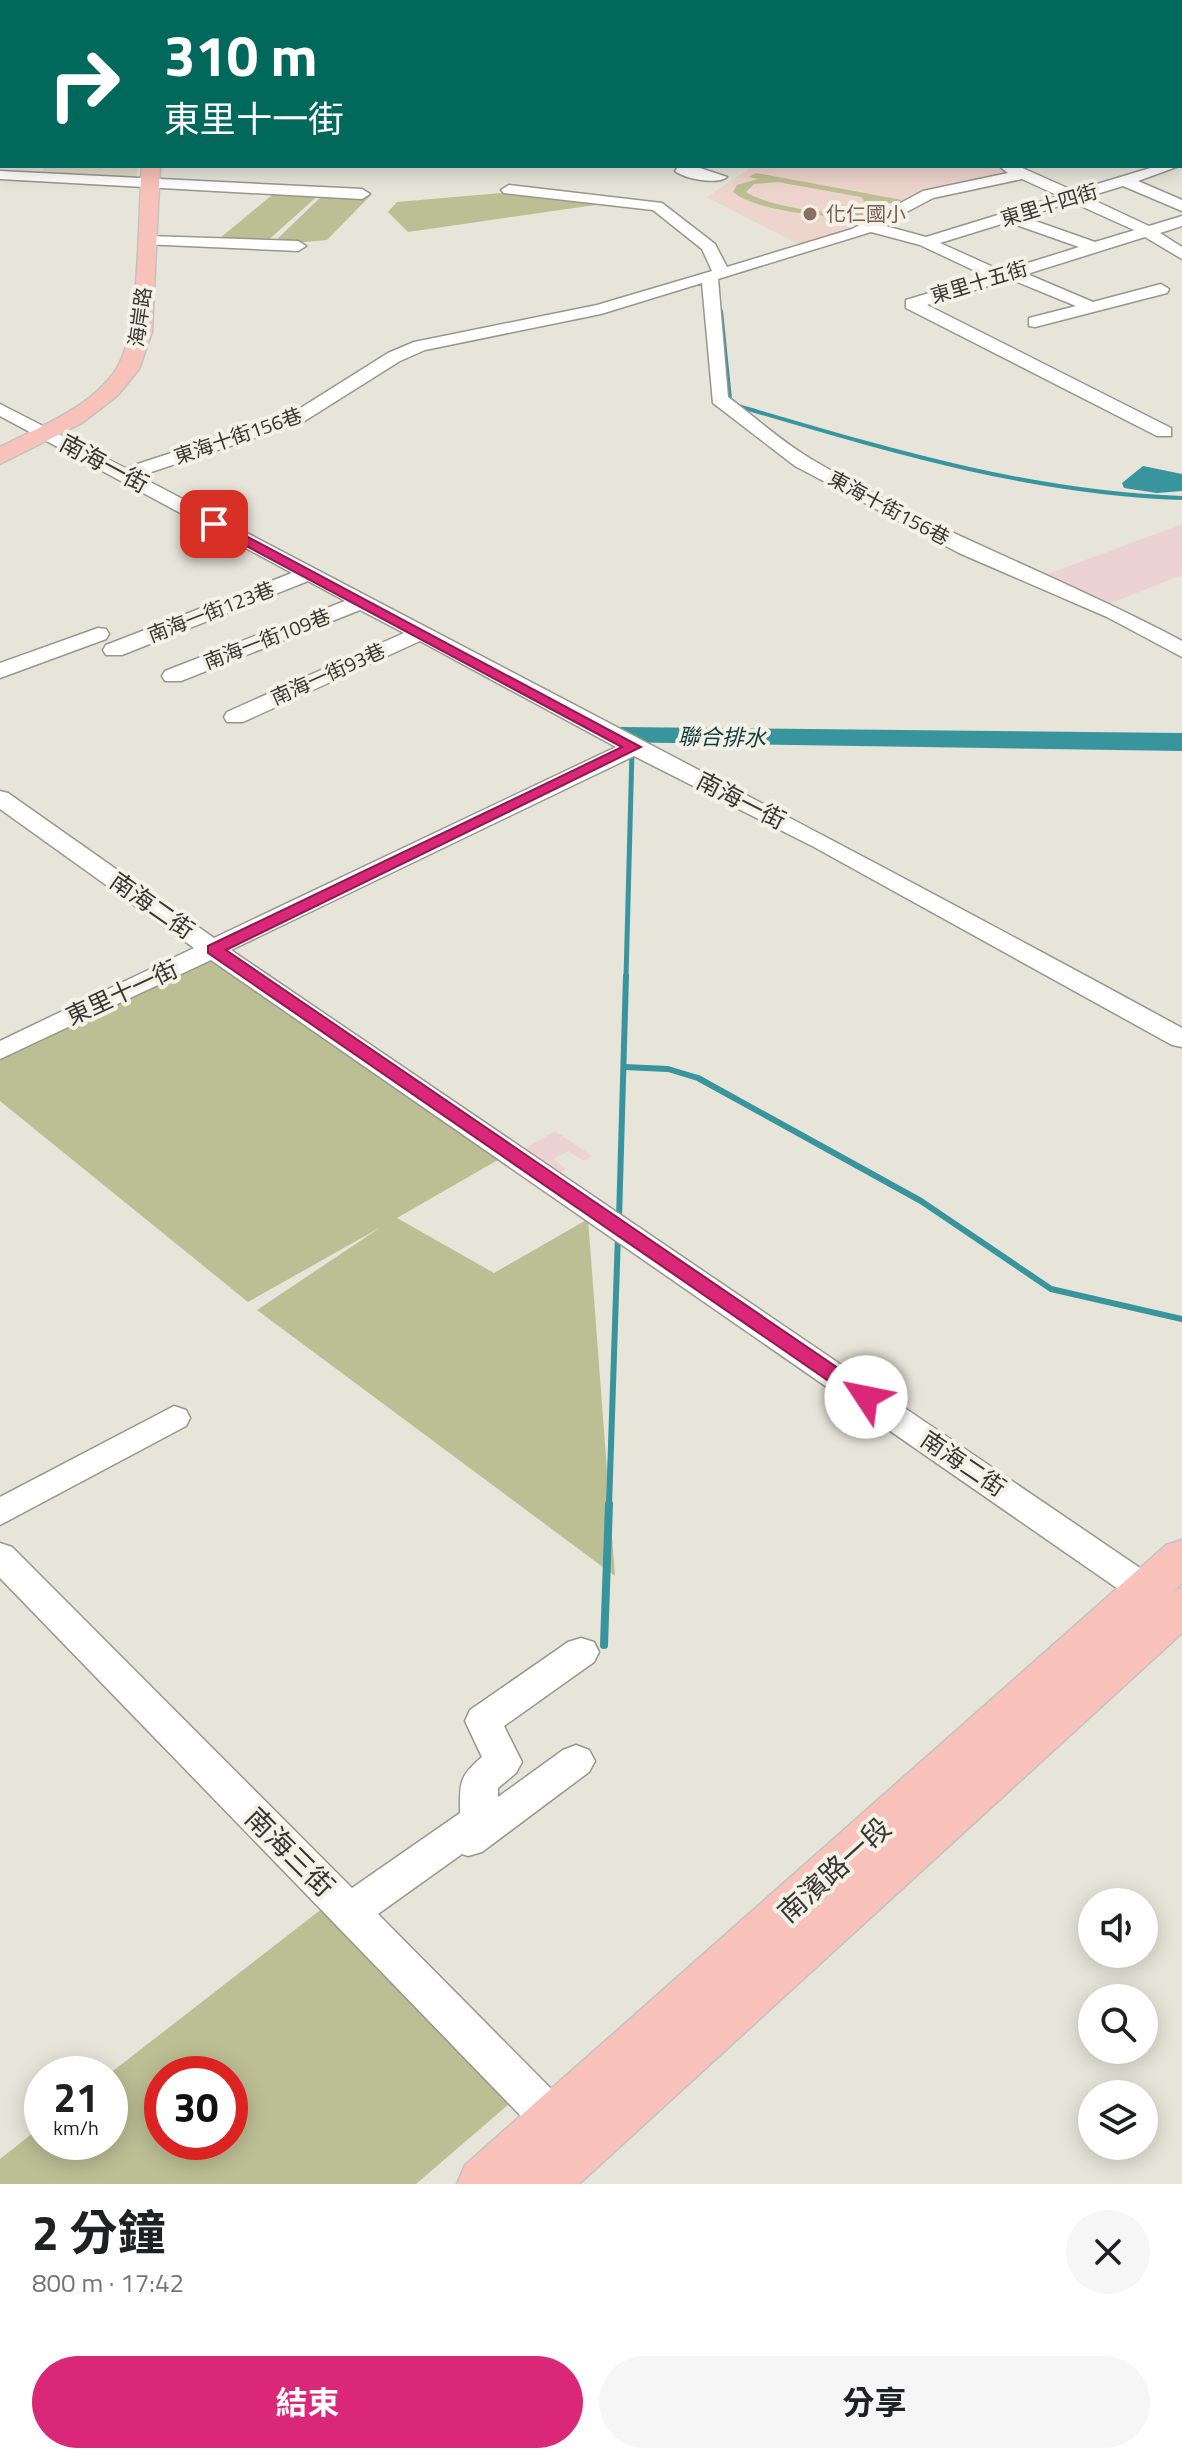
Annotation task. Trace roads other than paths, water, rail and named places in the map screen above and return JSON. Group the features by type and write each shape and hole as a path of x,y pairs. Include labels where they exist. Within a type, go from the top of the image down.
{"main road":[{"name":"海岸路","path":"0,457 90,407 128,369 141,332 151,174"},
{"name":"南濱路一段","path":"485,2184 568,2135 1167,1602 1182,1557"},
{"name":"南濱路一段","path":"538,2184 568,2135"}],"street":[{"path":"685,168 682,171 720,177"},
{"path":"1010,168 1147,231 1182,254"},
{"name":"東里十四街","path":"926,242 1124,181 1149,168"},
{"path":"0,175 151,174 362,194"},
{"name":"東海十街156巷","path":"125,474 297,418 394,357 420,346 601,309 654,290 818,247 868,226 928,194 1023,174"},
{"path":"1124,181 1182,206"},
{"path":"509,190 657,206 709,247 716,275"},
{"path":"1010,217 1093,247"},
{"name":"東里十五街","path":"1164,432 912,304 1182,221"},
{"path":"868,226 926,242 1092,307"},
{"path":"148,241 298,246"},
{"name":"東海十街156巷","path":"716,275 719,399 738,418 802,462 952,542 1114,613 1182,650"},
{"path":"1035,322 1161,289"},
{"name":"南海一街","path":"0,409 49,432 634,747 823,842 1182,1039"},
{"name":"南海一街123巷","path":"0,671 106,642 308,574"},
{"name":"南海一街109巷","path":"173,676 361,602"},
{"name":"南海一街93巷","path":"235,717 295,687 421,633"},
{"name":"東里十一街","path":"0,1051 634,747"},
{"name":"南海二街","path":"0,798 214,950 1167,1602"},
{"path":"0,1512 174,1418"},
{"name":"南海三街","path":"0,1556 568,2135"},
{"path":"354,1916 479,1821 479,1782 503,1762 497,1743 483,1721 581,1652"},
{"path":"354,1916 576,1761"}],"water":[{"path":"1143,466 1182,474 1182,491 1157,493 1124,488 1122,483"}],"waterway":[{"path":"721,311 730,399 738,406 902,453 1013,478 1068,488 1182,498"},
{"name":"聯合排水","path":"620,736 1182,742"},
{"path":"626,978 632,751"},
{"path":"619,1219 626,976"},
{"path":"624,1067 668,1069 698,1078 921,1201 1051,1289 1182,1319"},
{"path":"609,1506 618,1234"},
{"path":"604,1645 609,1504"}],"place":[{"name":"化仁國小","path":"810,214"}]}
